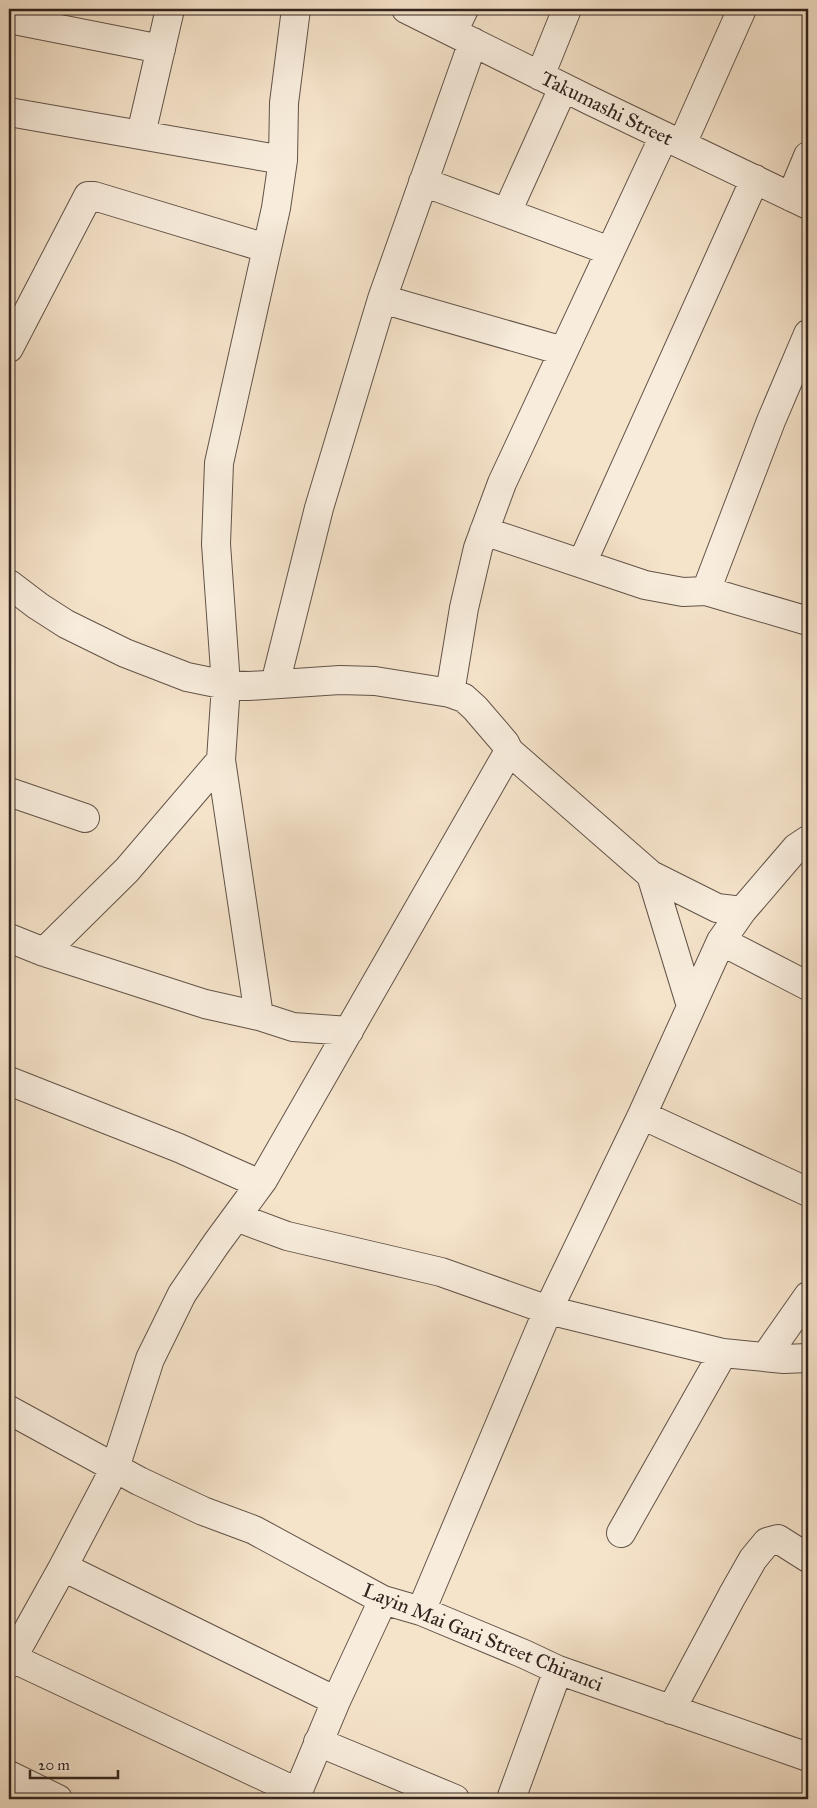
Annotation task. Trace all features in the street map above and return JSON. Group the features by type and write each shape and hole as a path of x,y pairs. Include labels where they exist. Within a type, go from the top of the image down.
{"street":[{"path":"141,134 170,9"},
{"path":"259,1016 221,760 226,685 216,544 219,464 276,208 283,160 284,103 296,9"},
{"name":"Takumashi Street","path":"406,9 463,28 552,82 800,201"},
{"path":"508,212 552,82 568,9"},
{"path":"450,693 464,608 478,548 502,483 610,251 673,140 742,9"},
{"path":"9,19 161,49"},
{"path":"275,684 319,508 382,299 423,182 463,28"},
{"path":"9,112 283,160"},
{"path":"800,201 808,156"},
{"path":"582,563 755,179"},
{"path":"423,182 610,251"},
{"path":"9,348 88,196 94,196 266,248"},
{"path":"382,299 563,351"},
{"path":"706,591 771,421 808,335"},
{"path":"484,531 645,585 683,592 706,591 808,621"},
{"path":"9,584 66,624 126,653 187,678 226,685 340,680 375,681 450,693 464,698 505,742 509,751 651,875 717,908 742,911"},
{"path":"383,1600 336,1701 296,1796 10,1661 63,1567 115,1468 150,1359 182,1294 260,1184 509,751"},
{"path":"44,952 127,870 221,760"},
{"path":"9,792 85,818"},
{"path":"421,1611 548,1310 642,1115 721,941 742,911 796,848 808,840"},
{"path":"651,875 691,1006"},
{"path":"9,938 44,952 205,1004 259,1016 293,1027 349,1031"},
{"path":"721,941 808,986"},
{"path":"9,1081 179,1148 260,1184"},
{"path":"642,1115 808,1192"},
{"path":"236,1217 287,1236 441,1272 548,1310 723,1353 784,1359 808,1358"},
{"path":"766,1356 808,1296"},
{"path":"621,1533 723,1353"},
{"name":"Layin Mai Gari Street Chiranci","path":"9,1410 115,1468 203,1511 254,1530 383,1600 421,1611 558,1670 808,1758"},
{"path":"671,1710 736,1588 753,1559 766,1542 778,1540 808,1558"},
{"path":"63,1567 336,1701"},
{"path":"511,1799 558,1670"},
{"path":"318,1742 455,1799"},
{"path":"9,1775 58,1799"}]}
